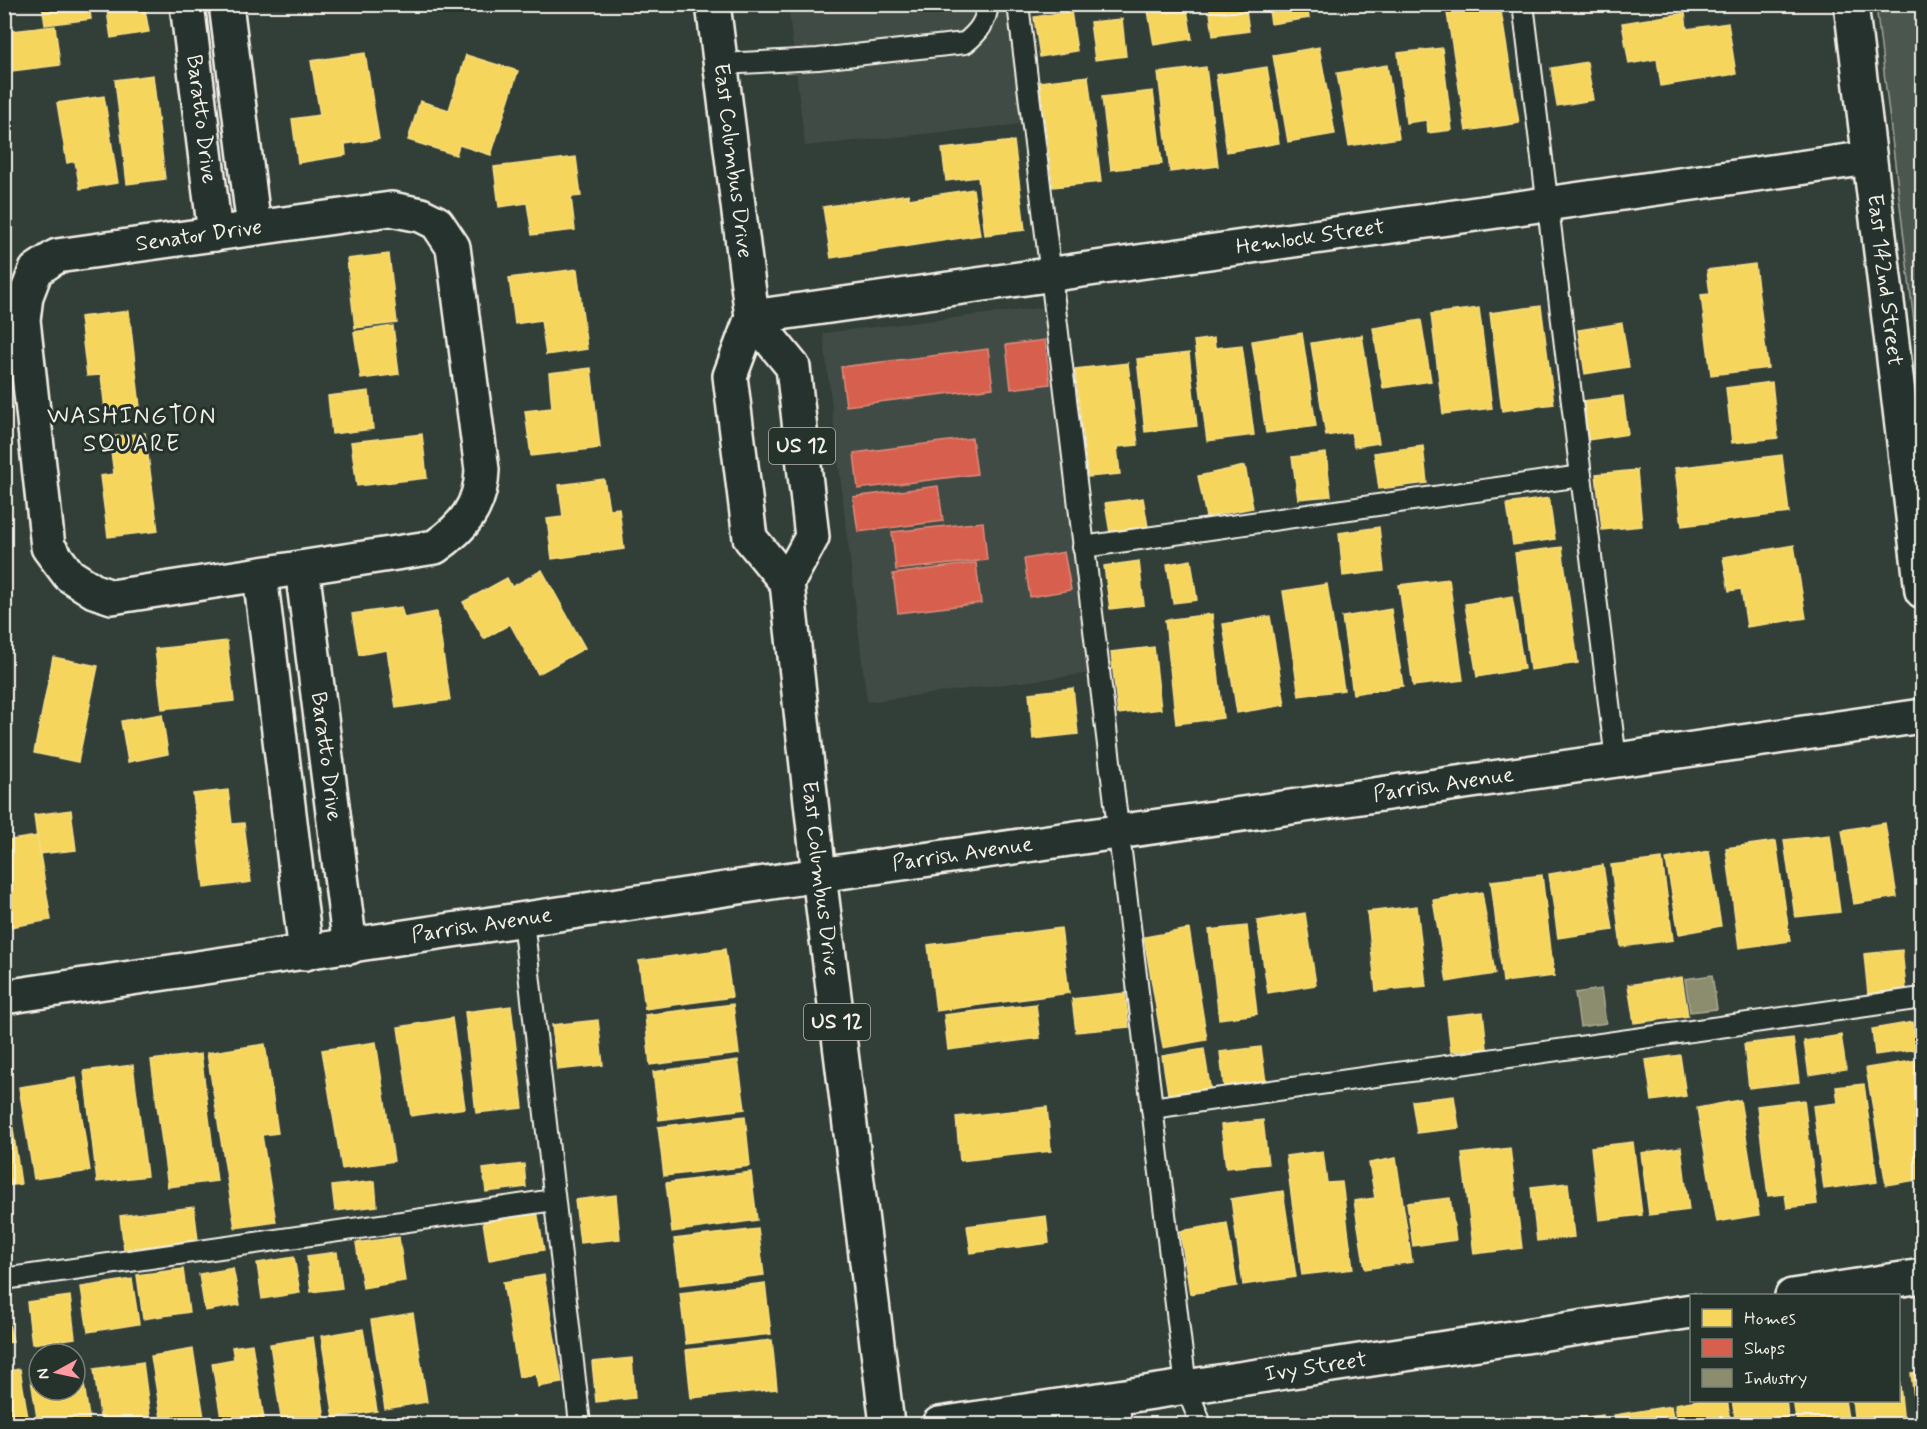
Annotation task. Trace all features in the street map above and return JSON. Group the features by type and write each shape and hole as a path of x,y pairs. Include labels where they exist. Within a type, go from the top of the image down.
{"street":[{"name":"Baratto Drive","path":"187,4 215,234"},
{"name":"Baratto Drive","path":"226,4 254,228"},
{"name":"East Columbus Drive","path":"713,4 752,317 730,376 750,538 787,583 819,875 887,1425"},
{"name":"East 142nd Street","path":"1851,4 1923,591"},
{"name":"Hemlock Street","path":"752,317 1869,158"},
{"name":"Senator Drive","path":"391,209 422,215 437,223 453,247 482,470 482,486 474,507 454,534 435,547 112,597 94,591 69,575 48,547 22,320 26,296 36,270 57,256 254,228 391,209"},
{"name":"US 12","path":"752,317 793,367 812,537 787,583"},
{"name":"Baratto Drive","path":"302,568 350,947"},
{"name":"Baratto Drive","path":"260,575 306,953"},
{"name":"Parrish Avenue","path":"4,998 819,875 1923,716"},
{"path":"1805,1294 1923,1276"},
{"name":"Ivy Street","path":"939,1425 1119,1411 1186,1387 1690,1311"}],"lane":[{"path":"721,64 818,59 965,43 979,32 987,14 988,4"},
{"path":"1018,4 1186,1387 1201,1425"},
{"path":"1523,4 1616,760"},
{"path":"1083,547 1581,476"},
{"path":"523,920 580,1425"},
{"path":"1152,1108 1923,998"},
{"path":"4,1279 554,1200"}],"shaded area":[{"path":"788,5 1018,5 1032,123 805,146"},
{"path":"1876,5 1922,5 1922,389"},
{"path":"1055,306 1099,672 867,702 823,333"}],"building: Homes":[{"path":"42,4 89,4 91,19 45,25"},
{"path":"106,4 144,4 149,32 111,38"},
{"path":"1186,4 1192,39 1154,45 1147,5"},
{"path":"1209,4 1245,4 1249,31 1213,36"},
{"path":"1268,4 1307,4 1309,18 1271,24"},
{"path":"1387,4 1427,4 1427,6 1387,11"},
{"path":"1500,5 1519,123 1466,131 1447,13"},
{"path":"1071,11 1077,51 1040,57 1034,17"},
{"path":"1685,13 1687,29 1728,23 1736,74 1661,86 1657,59 1629,64 1622,23"},
{"path":"1122,19 1126,56 1095,60 1090,22"},
{"path":"55,26 60,65 4,72 4,32"},
{"path":"1319,47 1335,134 1288,142 1273,55"},
{"path":"1442,48 1452,130 1428,133 1427,120 1406,123 1398,53"},
{"path":"365,53 379,139 345,144 346,155 298,163 292,119 320,115 311,61"},
{"path":"466,55 518,71 491,155 459,145 456,155 408,140 420,101 449,110"},
{"path":"1587,62 1593,100 1557,106 1551,68"},
{"path":"1387,65 1399,138 1349,146 1337,73"},
{"path":"1206,67 1218,166 1170,172 1158,73"},
{"path":"1267,67 1279,143 1227,152 1216,75"},
{"path":"153,75 165,179 127,184 115,80"},
{"path":"1088,76 1101,182 1053,187 1040,82"},
{"path":"1153,91 1162,164 1111,170 1102,97"},
{"path":"104,96 118,183 80,189 75,161 67,163 57,103"},
{"path":"1014,141 1025,230 985,235 978,177 946,181 942,149"},
{"path":"576,157 581,196 571,197 575,230 532,235 527,203 499,207 494,167"},
{"path":"973,189 980,235 831,258 823,207 909,194 909,199"},
{"path":"389,254 397,323 355,328 347,259"},
{"path":"1755,264 1768,368 1711,375 1701,295 1710,294 1707,270"},
{"path":"577,269 587,349 546,355 541,320 515,324 509,278"},
{"path":"1541,306 1554,404 1502,411 1490,313"},
{"path":"1479,308 1492,408 1443,414 1431,314"},
{"path":"129,311 140,407 105,410 101,375 87,376 80,317"},
{"path":"1421,320 1431,381 1383,388 1373,328"},
{"path":"1622,323 1629,367 1585,374 1578,330"},
{"path":"393,326 399,374 361,379 354,332"},
{"path":"1302,333 1316,426 1266,433 1252,341"},
{"path":"1362,335 1379,443 1354,447 1351,432 1326,436 1311,343"},
{"path":"1214,338 1215,348 1242,345 1254,435 1207,441 1194,341"},
{"path":"1189,353 1197,426 1145,432 1137,359"},
{"path":"1128,363 1138,445 1117,447 1120,474 1088,477 1075,369"},
{"path":"591,368 600,448 531,456 525,411 552,408 549,373"},
{"path":"1772,382 1778,438 1732,443 1726,388"},
{"path":"369,391 373,429 332,434 328,396"},
{"path":"1623,396 1628,434 1588,440 1583,401"},
{"path":"145,433 158,531 108,537 100,476 114,474 109,437"},
{"path":"422,434 427,478 357,486 351,442"},
{"path":"1423,446 1427,483 1379,489 1374,453"},
{"path":"1326,453 1331,496 1298,499 1292,457"},
{"path":"1782,455 1789,513 1682,526 1675,468"},
{"path":"1245,466 1253,508 1206,517 1198,476"},
{"path":"1637,470 1642,526 1602,530 1596,474"},
{"path":"604,479 609,509 619,508 624,549 552,559 547,519 563,517 559,485"},
{"path":"1143,498 1148,527 1110,533 1105,503"},
{"path":"1549,498 1555,539 1513,545 1507,504"},
{"path":"1379,527 1384,571 1343,576 1339,533"},
{"path":"1794,545 1806,618 1747,627 1741,589 1729,591 1723,557"},
{"path":"1562,547 1578,663 1530,670 1515,553"},
{"path":"1191,560 1197,600 1173,603 1167,564"},
{"path":"1139,561 1144,605 1110,609 1104,566"},
{"path":"542,570 585,648 538,674 510,624 484,639 463,602 507,578 512,587"},
{"path":"1449,579 1463,680 1413,686 1399,585"},
{"path":"1327,584 1344,690 1299,696 1283,591"},
{"path":"1512,596 1524,669 1477,677 1465,604"},
{"path":"401,607 404,618 437,612 450,700 396,708 387,650 359,655 352,614"},
{"path":"1391,609 1403,686 1353,694 1342,617"},
{"path":"1212,614 1223,718 1176,724 1165,620"},
{"path":"1270,616 1285,705 1237,713 1223,624"},
{"path":"227,641 234,701 162,709 155,649"},
{"path":"1154,647 1161,709 1118,714 1111,652"},
{"path":"53,657 98,666 78,762 34,753"},
{"path":"1073,688 1078,734 1033,739 1029,693"},
{"path":"162,714 168,754 128,762 121,721"},
{"path":"228,790 232,824 244,823 251,882 204,888 193,794"},
{"path":"71,810 76,850 39,854 34,815"},
{"path":"1885,823 1897,897 1854,904 1842,830"},
{"path":"1830,835 1840,912 1795,917 1784,840"},
{"path":"37,836 51,920 4,928 4,841"},
{"path":"1776,841 1790,941 1739,948 1726,848"},
{"path":"1709,851 1721,926 1679,934 1666,859"},
{"path":"1662,859 1673,940 1621,947 1611,865"},
{"path":"1603,865 1613,930 1558,938 1549,874"},
{"path":"1542,875 1554,976 1503,982 1491,881"},
{"path":"1482,892 1495,974 1447,982 1433,900"},
{"path":"1417,906 1426,986 1376,991 1367,912"},
{"path":"1305,913 1316,985 1268,993 1257,921"},
{"path":"1247,926 1257,1014 1219,1019 1209,930"},
{"path":"1061,928 1069,993 936,1011 928,945"},
{"path":"1189,929 1207,1040 1163,1048 1144,937"},
{"path":"725,949 732,997 645,1009 639,961"},
{"path":"1902,950 1906,989 1868,994 1864,954"},
{"path":"1682,977 1688,1016 1634,1023 1628,985"},
{"path":"1125,993 1129,1027 1076,1032 1072,999"},
{"path":"733,1004 739,1054 650,1065 645,1015"},
{"path":"1036,1004 1040,1038 948,1050 944,1015"},
{"path":"511,1006 523,1108 476,1113 465,1012"},
{"path":"1483,1012 1487,1048 1451,1052 1447,1016"},
{"path":"452,1018 465,1108 411,1116 398,1027"},
{"path":"598,1020 603,1065 557,1070 552,1025"},
{"path":"1913,1022 1917,1049 1875,1055 1872,1029"},
{"path":"1841,1035 1846,1069 1809,1075 1804,1041"},
{"path":"1793,1038 1799,1082 1749,1088 1744,1044"},
{"path":"376,1042 394,1161 342,1169 322,1050"},
{"path":"265,1044 278,1133 262,1135 276,1222 235,1228 207,1053"},
{"path":"1261,1047 1266,1082 1224,1088 1220,1052"},
{"path":"1204,1049 1211,1093 1169,1100 1162,1056"},
{"path":"201,1054 217,1181 168,1187 151,1060"},
{"path":"1680,1055 1686,1096 1652,1101 1646,1060"},
{"path":"738,1060 745,1109 659,1120 653,1072"},
{"path":"1917,1060 1922,1095 1922,1179 1886,1185 1866,1068"},
{"path":"133,1065 147,1176 97,1182 84,1071"},
{"path":"76,1078 90,1171 34,1179 19,1087"},
{"path":"1864,1084 1877,1182 1824,1189 1813,1106 1838,1103 1836,1087"},
{"path":"7,1088 21,1184 4,1186 4,1089"},
{"path":"1454,1096 1459,1128 1417,1133 1412,1101"},
{"path":"1740,1100 1759,1215 1717,1222 1697,1108"},
{"path":"1804,1100 1817,1204 1787,1208 1785,1194 1768,1196 1757,1106"},
{"path":"1047,1107 1051,1151 960,1161 956,1117"},
{"path":"745,1116 750,1166 664,1176 658,1127"},
{"path":"1263,1120 1268,1164 1226,1168 1221,1125"},
{"path":"1633,1142 1642,1215 1599,1220 1591,1147"},
{"path":"1681,1147 1689,1210 1649,1215 1641,1153"},
{"path":"1510,1148 1522,1248 1474,1254 1462,1154"},
{"path":"1323,1151 1327,1183 1342,1182 1353,1269 1302,1275 1286,1156"},
{"path":"1396,1158 1412,1262 1365,1269 1354,1201 1375,1198 1369,1163"},
{"path":"524,1164 526,1187 486,1192 483,1169"},
{"path":"751,1172 757,1220 672,1232 666,1183"},
{"path":"375,1181 377,1206 335,1211 332,1186"},
{"path":"1568,1183 1574,1237 1537,1241 1531,1187"},
{"path":"1283,1191 1296,1277 1243,1285 1231,1199"},
{"path":"616,1195 620,1239 580,1243 575,1200"},
{"path":"1450,1198 1456,1240 1413,1246 1407,1203"},
{"path":"194,1207 198,1240 124,1249 120,1216"},
{"path":"537,1211 544,1250 489,1260 483,1221"},
{"path":"1046,1216 1049,1243 971,1253 967,1226"},
{"path":"1227,1223 1237,1286 1190,1294 1180,1231"},
{"path":"758,1229 764,1275 680,1285 674,1239"},
{"path":"399,1237 405,1281 363,1288 356,1243"},
{"path":"337,1252 342,1288 311,1292 307,1256"},
{"path":"294,1257 300,1293 262,1299 257,1263"},
{"path":"233,1268 240,1305 205,1311 199,1274"},
{"path":"183,1269 189,1312 143,1319 137,1275"},
{"path":"544,1275 562,1383 538,1387 536,1374 519,1377 503,1282"},
{"path":"132,1279 139,1324 88,1332 81,1287"},
{"path":"765,1283 771,1334 686,1344 680,1293"},
{"path":"70,1296 75,1338 32,1342 27,1302"},
{"path":"4,1301 13,1342 4,1343"},
{"path":"413,1313 427,1402 385,1409 371,1320"},
{"path":"363,1329 377,1411 334,1418 321,1336"},
{"path":"313,1337 325,1419 282,1424 270,1344"},
{"path":"772,1340 777,1389 691,1398 686,1350"},
{"path":"252,1344 264,1419 222,1424 212,1363 234,1359 232,1347"},
{"path":"193,1349 205,1424 162,1424 151,1356"},
{"path":"632,1358 635,1398 596,1402 592,1362"},
{"path":"143,1362 151,1424 101,1424 94,1369"},
{"path":"20,1369 29,1424 4,1424 4,1372"},
{"path":"1922,1372 1922,1424 1917,1424 1911,1373"},
{"path":"1900,1385 1904,1424 1855,1424 1852,1402 1900,1402"},
{"path":"1690,1401 1727,1402 1731,1424 1678,1424 1675,1404"},
{"path":"35,1402 87,1402 90,1424 38,1424"},
{"path":"1732,1402 1786,1402 1789,1424 1736,1424"},
{"path":"1793,1402 1845,1402 1849,1424 1797,1424"},
{"path":"1671,1406 1674,1424 1616,1424 1614,1415"},
{"path":"1603,1415 1604,1424 1558,1424 1557,1421"}],"building: Shops":[{"path":"1045,340 1050,384 1011,389 1006,345"},
{"path":"988,349 993,388 846,406 841,367"},
{"path":"972,438 977,474 858,489 854,453"},
{"path":"938,486 943,521 858,532 853,497"},
{"path":"983,522 987,560 896,570 892,532"},
{"path":"1064,552 1071,590 1030,597 1024,559"},
{"path":"976,563 981,603 898,613 893,574"}],"building: Industry":[{"path":"1712,975 1717,1009 1690,1012 1685,979"},
{"path":"1601,989 1606,1023 1580,1027 1575,993"}],"district":[{"name":"WASHINGTON SQUARE","path":"132,430"}]}
